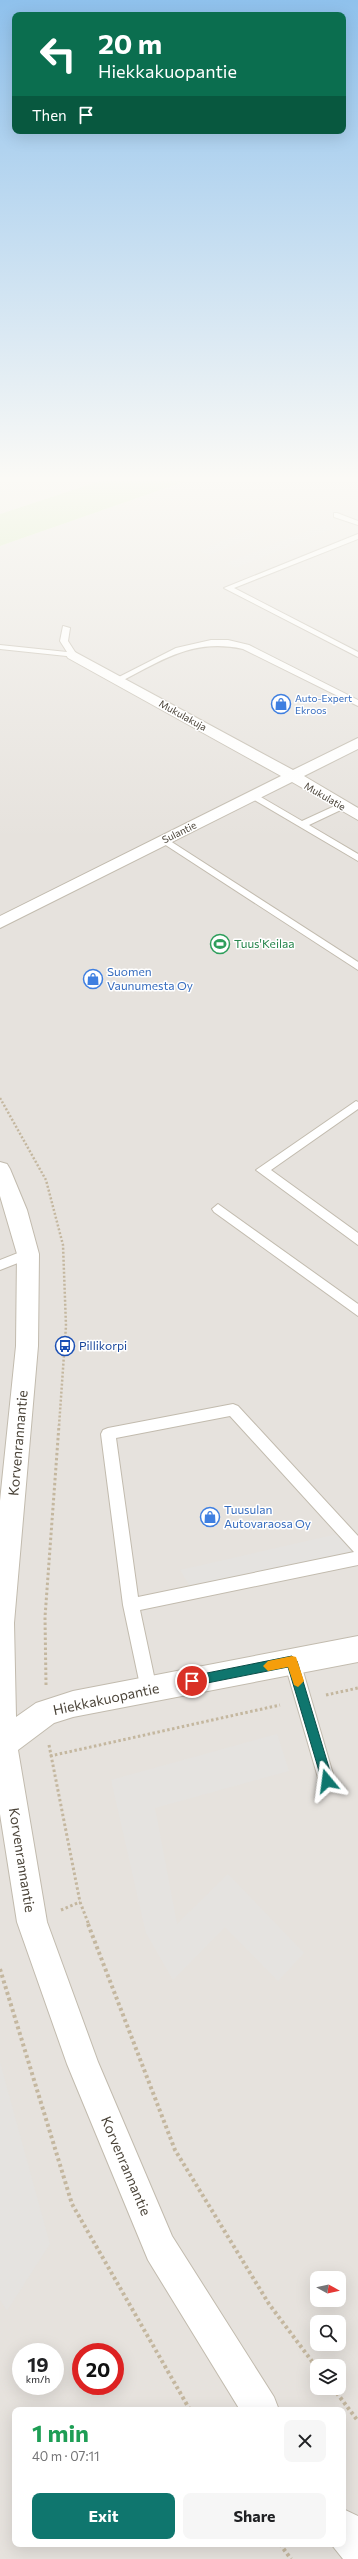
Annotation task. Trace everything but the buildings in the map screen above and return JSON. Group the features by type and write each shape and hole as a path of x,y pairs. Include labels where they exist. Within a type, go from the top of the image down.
{"street":[{"name":"Mukulakuja","path":"73,654 117,680 278,767 292,777"},
{"name":"Sulantie","path":"0,923 358,743"},
{"name":"Mukulatie","path":"292,777 358,814"},
{"name":"Korvenrannantie","path":"0,1169 16,1210 28,1254 27,1346 1,1624 2,1744 32,1922 83,2064 160,2248 259,2407"},
{"name":"Hiekkakuopantie","path":"2,1744 46,1712 73,1704 358,1649"},
{"path":"346,2532 358,2548"}],"lane":[{"path":"252,600 358,655"},
{"path":"66,628 64,641 73,654"},
{"path":"117,680 186,647 202,641 227,641 246,647 358,703"},
{"path":"0,647 73,654"},
{"path":"254,796 358,858"},
{"path":"303,824 342,806"},
{"path":"164,840 358,967"},
{"path":"356,1105 262,1170 358,1240"},
{"path":"218,1209 358,1311"},
{"path":"0,1265 28,1254"},
{"path":"149,1690 131,1605 108,1434 234,1410 358,1547"},
{"path":"131,1605 358,1558"},
{"path":"292,1661 327,1781"}],"path":[{"path":"0,1098 46,1180 62,1245 66,1326 45,1616 46,1712 50,1756 80,1902 175,2150 269,2304 310,2359"},
{"path":"50,1756 358,1688"},
{"path":"0,1969 72,2204 188,2407"},
{"path":"338,2395 358,2421"},
{"path":"282,2547 291,2559"}],"shaded area":[{"path":"0,600 358,600 358,2559 0,2559"},
{"path":"342,1533 358,1555 192,1590 180,1570"},
{"path":"277,1734 289,1771 155,1808 177,1924 228,1874 304,1953 278,1981 225,1927 173,1980 146,1933 111,1780"},
{"path":"0,2062 50,2244 7,2311 0,2300"}],"slow traffic":[{"path":"268,1666 292,1661 298,1681"}],"place":[{"name":"Auto-Expert Ekroos","path":"281,704"},
{"name":"Tuus'Keilaa","path":"220,944"},
{"name":"Suomen Vaunumesta Oy","path":"93,979"},
{"name":"Pillikorpi","path":"65,1346"},
{"name":"Tuusulan Autovaraosa Oy","path":"210,1517"}],"route":[{"path":"192,1681 292,1661 327,1781"}]}
